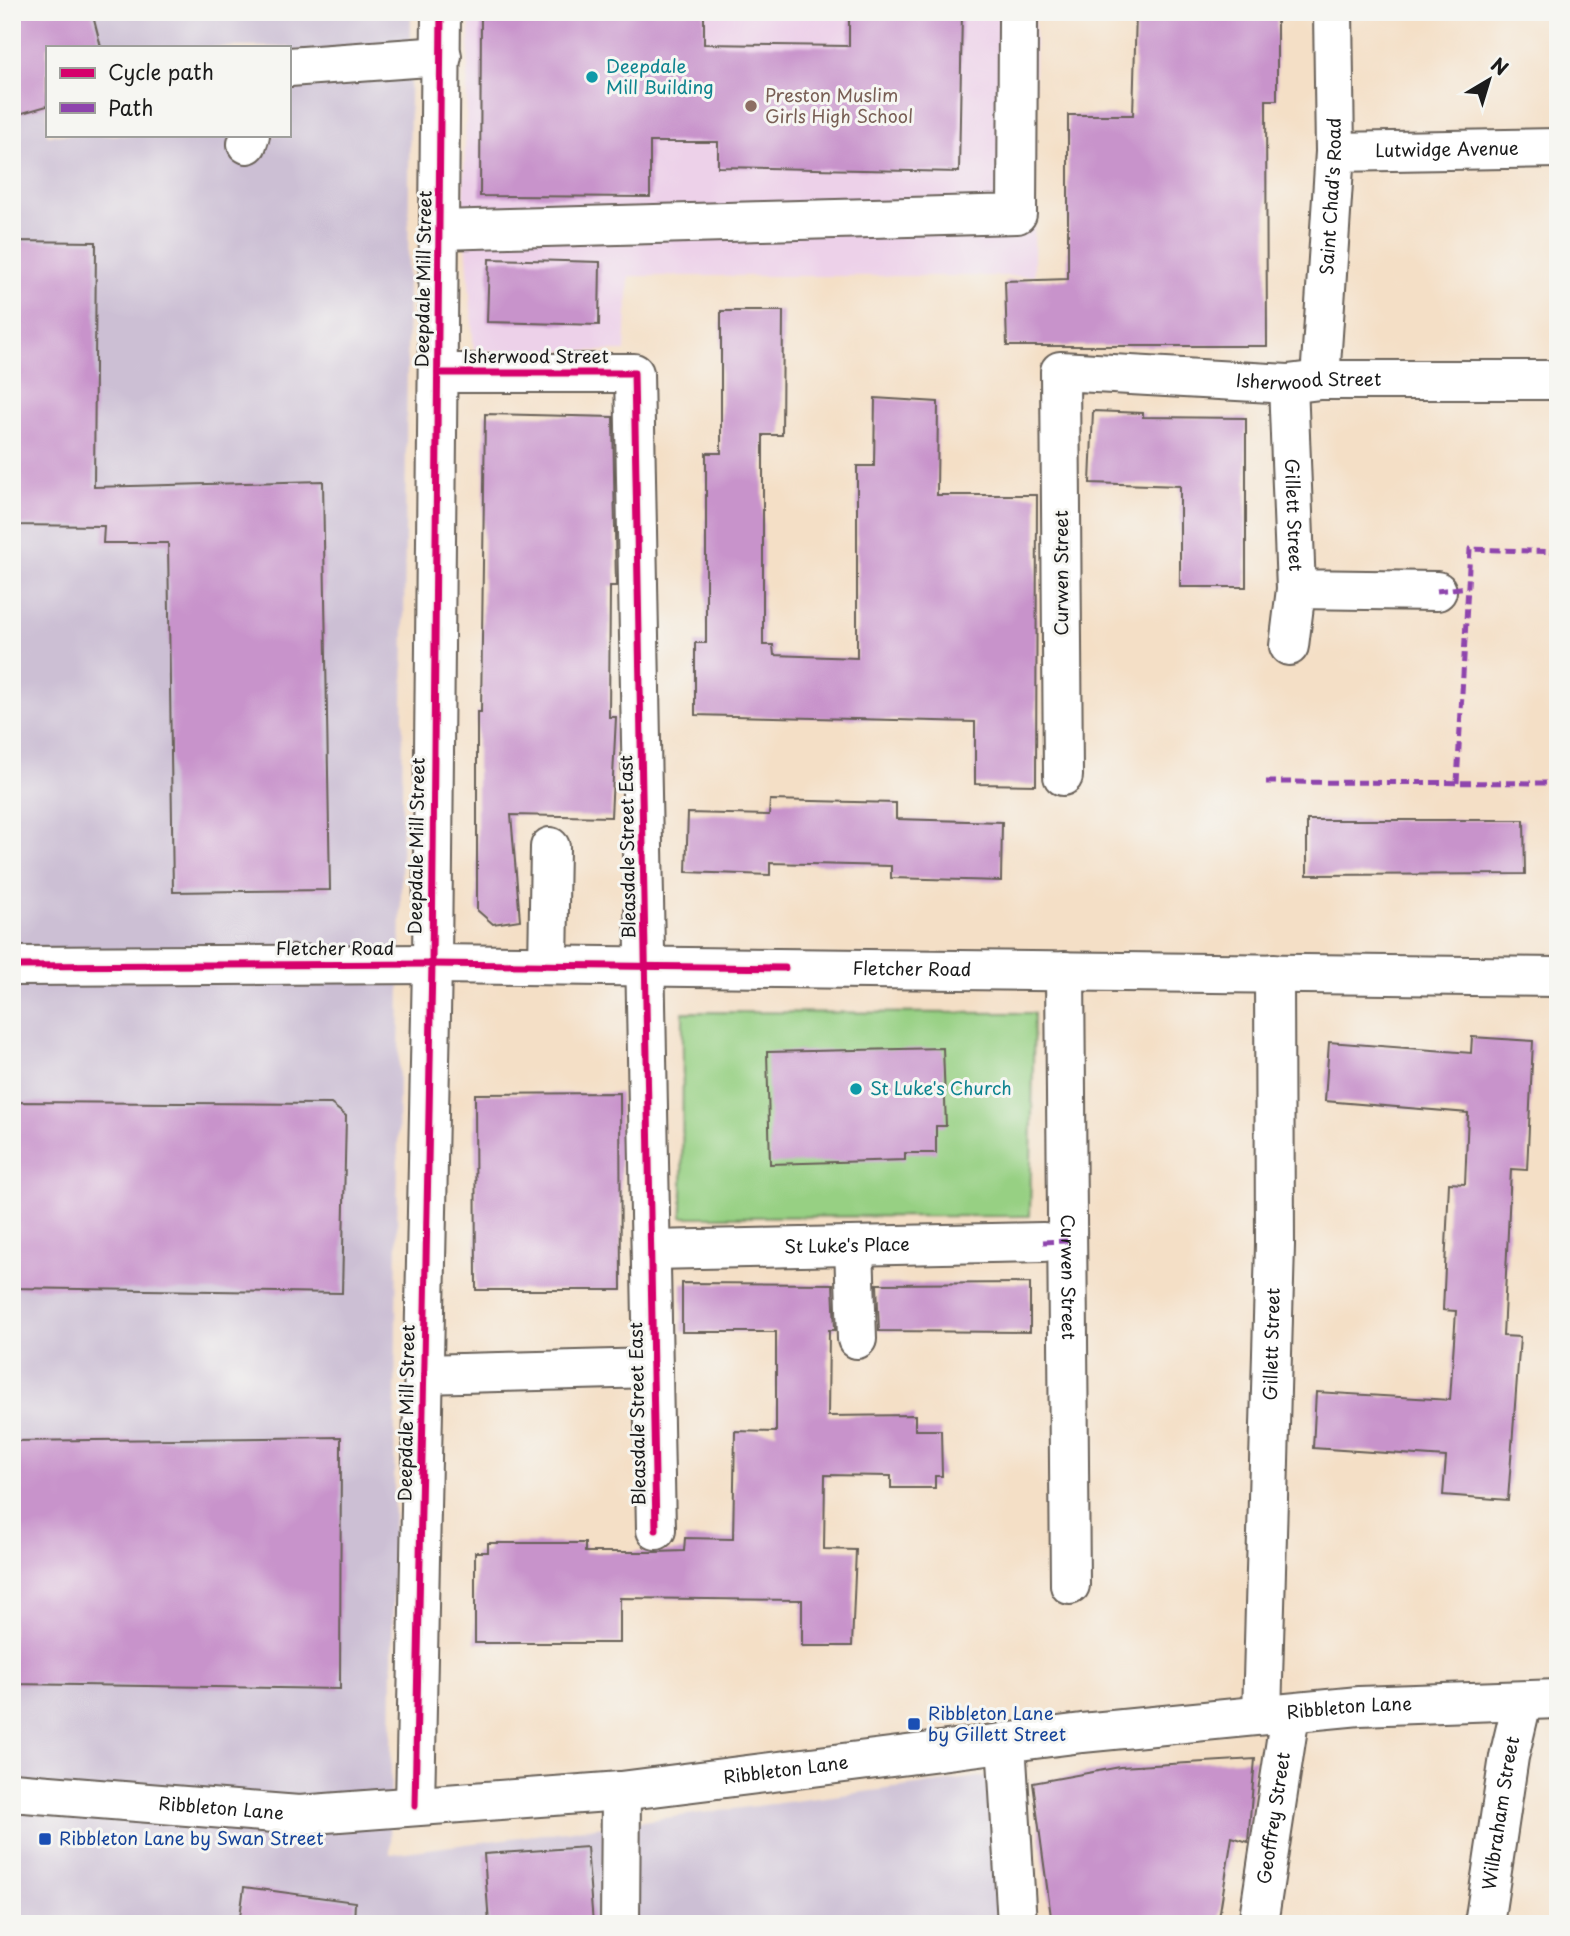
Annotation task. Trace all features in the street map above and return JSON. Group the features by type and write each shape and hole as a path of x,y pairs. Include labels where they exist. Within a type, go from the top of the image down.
{"street":[{"name":"Deepdale Mill Street","path":"415,1807 432,964 441,12"},
{"name":"Saint Chad's Road","path":"1304,382 1335,152 1333,12"},
{"path":"440,230 1017,214 1018,21"},
{"path":"290,67 442,56"},
{"name":"Lutwidge Avenue","path":"1335,152 1558,148"},
{"name":"Isherwood Street","path":"1060,371 1304,382 1558,380"},
{"name":"Curwen Street","path":"1060,371 1063,776"},
{"name":"Isherwood Street","path":"438,373 634,373"},
{"name":"Bleasdale Street East","path":"634,373 656,1530"},
{"name":"Gillett Street","path":"1304,382 1296,589 1437,591"},
{"path":"1289,646 1296,589"},
{"path":"548,965 550,847"},
{"name":"Fletcher Road","path":"12,966 432,964 1558,977"},
{"name":"Curwen Street","path":"1065,971 1070,1585"},
{"name":"Gillett Street","path":"1273,973 1276,1715"},
{"name":"St Luke's Place","path":"651,1250 1043,1242"},
{"path":"855,1246 857,1339"},
{"path":"423,1374 653,1367"},
{"name":"Ribbleton Lane","path":"12,1792 299,1815 621,1791 1006,1742 1359,1706 1540,1701"},
{"name":"Wilbraham Street","path":"1483,1924 1509,1757 1540,1701"},
{"name":"Geoffrey Street","path":"1258,1924 1276,1715"},
{"path":"1006,1742 1017,1924"},
{"path":"620,1924 621,1791"}],"shaded area":[{"path":"12,12 411,12 390,1854 994,1775 1005,1924 12,1924"},
{"name":"Preston Muslim Girls High School","path":"470,12 1035,12 1034,276 629,276 625,351 474,351 463,199"}],"green space":[{"path":"683,1012 1034,1013 1030,1216 682,1217"}],"building":[{"path":"12,12 92,12 101,46 46,46 46,106 12,116"},
{"path":"481,12 704,12 704,44 849,46 849,12 962,12 959,172 718,167 718,142 650,142 650,197 480,196"},
{"path":"1136,12 1277,12 1277,100 1266,100 1267,346 1007,346 1005,281 1068,279 1068,115 1133,115"},
{"path":"12,241 96,242 94,487 323,481 330,890 173,892 168,543 103,543 104,526 12,525"},
{"path":"489,259 600,262 599,325 487,322"},
{"path":"721,311 783,311 782,435 763,435 763,645 773,645 774,655 857,658 857,466 874,466 875,398 938,402 937,495 1037,495 1036,785 975,784 975,722 695,715 695,643 706,643 706,453 721,453"},
{"path":"1093,411 1143,413 1143,417 1246,418 1246,587 1180,587 1180,486 1090,483"},
{"path":"485,414 613,417 616,586 610,586 609,717 616,717 611,817 511,815 520,920 493,924 477,910 477,712 481,712"},
{"path":"770,800 896,803 896,819 1002,822 1001,881 891,878 891,866 770,863 770,875 686,872 688,813 769,815"},
{"path":"1307,820 1524,820 1525,874 1307,875"},
{"path":"1472,1037 1533,1041 1527,1170 1511,1169 1503,1336 1520,1337 1508,1500 1443,1495 1446,1457 1313,1448 1316,1392 1450,1400 1456,1311 1443,1310 1449,1183 1465,1184 1468,1113 1325,1101 1329,1042 1471,1053"},
{"name":"St Luke's Church","path":"943,1048 946,1126 936,1126 936,1153 905,1153 905,1160 770,1164 767,1052"},
{"path":"620,1093 621,1290 476,1290 475,1094"},
{"path":"12,1102 331,1104 346,1116 342,1293 12,1288"},
{"path":"682,1283 833,1284 835,1330 829,1330 828,1416 915,1415 915,1430 941,1430 942,1476 935,1476 935,1488 891,1488 891,1476 825,1475 824,1549 856,1550 852,1646 802,1646 802,1600 620,1598 620,1643 475,1643 475,1552 488,1552 488,1543 585,1543 585,1552 656,1552 684,1551 685,1538 733,1539 735,1431 776,1432 776,1332 682,1332"},
{"path":"1030,1283 1030,1332 879,1331 877,1284"},
{"path":"341,1437 340,1689 12,1684 12,1441"},
{"path":"1255,1759 1248,1842 1232,1837 1218,1924 1052,1924 1033,1783 1120,1767"},
{"path":"587,1847 593,1924 489,1924 484,1854"},
{"path":"244,1887 355,1902 354,1924 239,1924"}],"marked path":[{"path":"1457,783 1470,549 1558,552"},
{"path":"1437,591 1468,587"},
{"path":"1266,782 1558,783"},
{"path":"1043,1242 1067,1241"}],"cycle path":[{"path":"415,1806 432,964 441,12"},
{"path":"438,373 634,373 656,1530"},
{"path":"12,966 432,964 785,968"}],"place":[{"name":"Deepdale Mill Building","path":"592,77"},
{"name":"Preston Muslim Girls High School","path":"751,106"},
{"name":"St Luke's Church","path":"856,1089"},
{"name":"Ribbleton Lane by Gillett Street","path":"914,1724"},
{"name":"Ribbleton Lane by Swan Street","path":"45,1839"}]}
